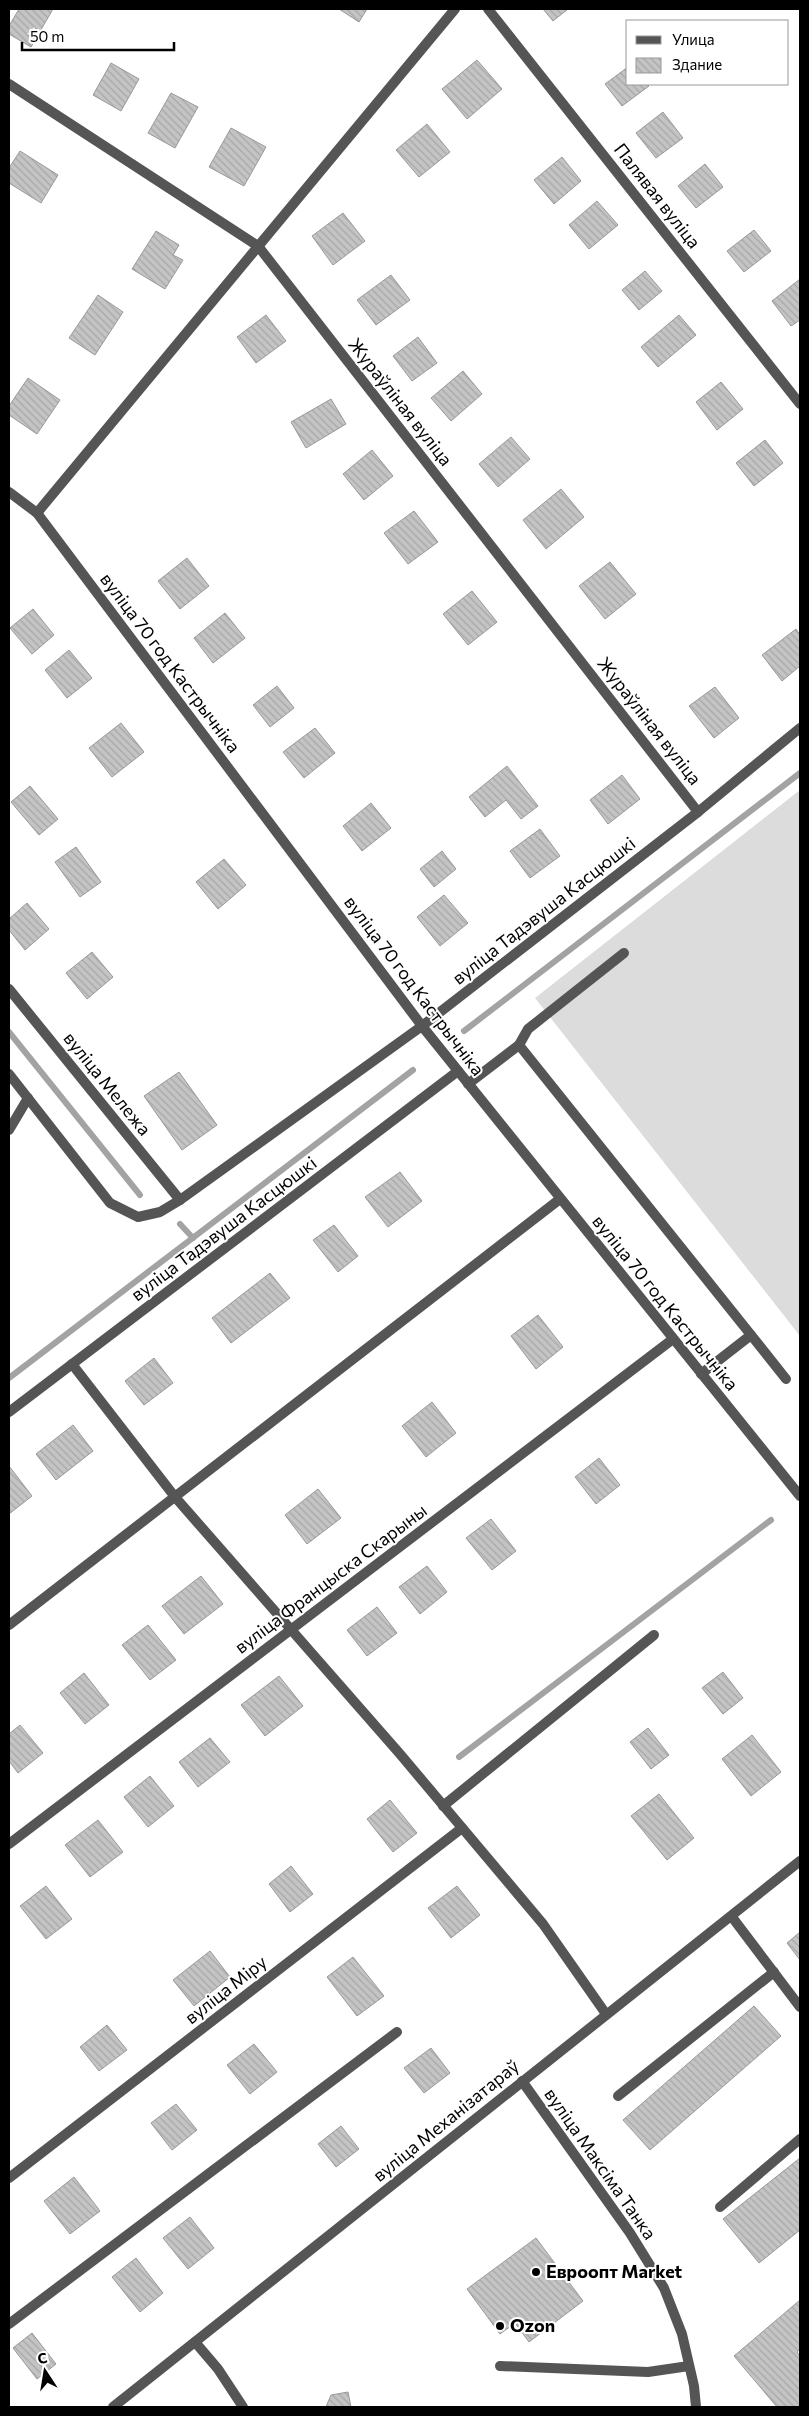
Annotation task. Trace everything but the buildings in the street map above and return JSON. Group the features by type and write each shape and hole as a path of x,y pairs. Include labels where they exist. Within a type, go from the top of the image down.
{"street":[{"path":"37,513 455,9"},
{"name":"Палявая вуліца","path":"488,9 800,404"},
{"name":"Жураўліная вуліца","path":"9,84 258,246 698,812"},
{"name":"вуліца 70 год Кастрычніка","path":"9,492 37,513 422,1026 800,1496"},
{"name":"вуліца Тадэвуша Касцюшкі","path":"9,1074 110,1203 138,1217 160,1212 180,1200 422,1026 698,812 800,728"},
{"path":"468,1084 519,1045 528,1029 624,953"},
{"name":"вуліца Мележа","path":"9,989 180,1200"},
{"path":"519,1045 786,1379"},
{"name":"вуліца Тадэвуша Касцюшкі","path":"9,1412 458,1072"},
{"path":"9,1130 28,1098"},
{"path":"9,1625 560,1199"},
{"path":"701,1374 751,1335"},
{"name":"вуліца Францыска Скарыны","path":"9,1844 673,1339"},
{"path":"72,1364 175,1497 462,1828 542,1924 606,2014"},
{"path":"443,1806 654,1634"},
{"name":"вуліца Міру","path":"9,2178 462,1828"},
{"name":"вуліца Механізатараў","path":"113,2407 606,2014 732,1917 800,1861"},
{"path":"732,1917 800,2007"},
{"path":"618,2096 774,1972"},
{"path":"9,2324 397,2032"},
{"name":"вуліца Максіма Танка","path":"522,2081 630,2233 664,2288 682,2334 696,2407"},
{"path":"720,2207 800,2140"},
{"path":"195,2342 218,2369 243,2407"},
{"path":"500,2366 648,2372 689,2366"}],"shaded area":[{"path":"800,790 800,1336 535,998"}],"waterway":[{"path":"464,1031 800,773"},
{"path":"9,1032 140,1195"},
{"path":"9,1378 413,1070"},
{"path":"180,1224 193,1238"},
{"path":"459,1757 771,1520"}],"place":[{"name":"Евроопт Market","path":"536,2272"},
{"name":"Ozon","path":"500,2326"}]}
